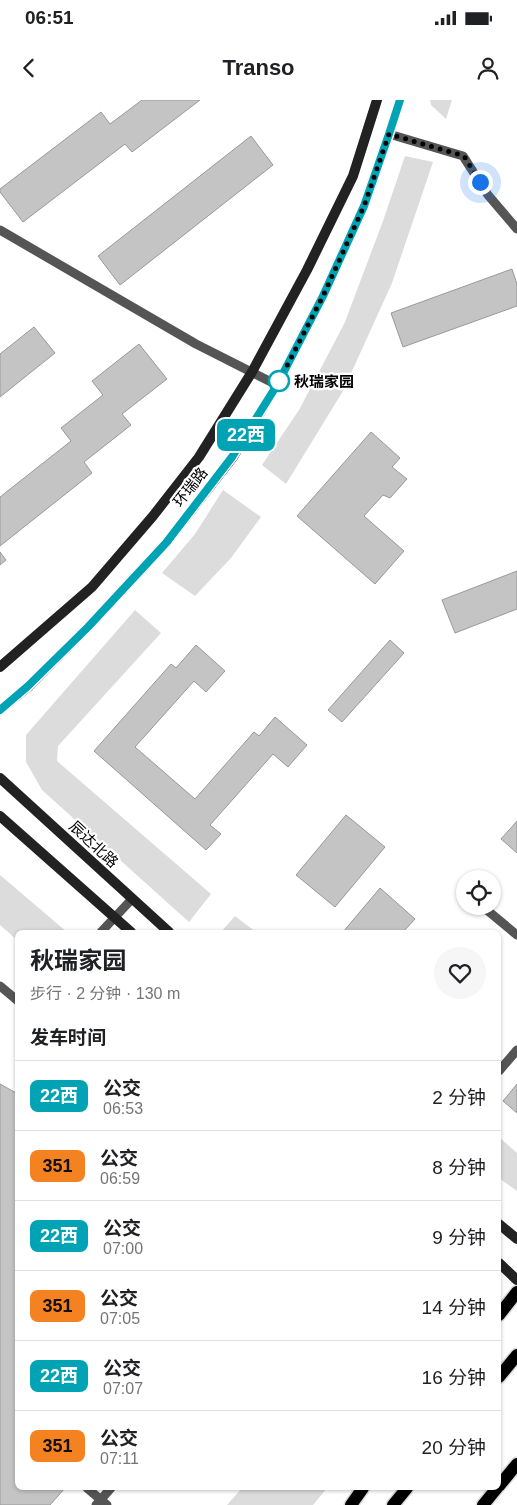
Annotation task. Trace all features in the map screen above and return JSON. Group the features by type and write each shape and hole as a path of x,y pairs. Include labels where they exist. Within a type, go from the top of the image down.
{"main road":[{"name":"环瑞路","path":"0,667 92,587 153,516 199,457 252,372 307,270 353,176 377,100"},
{"name":"环瑞路","path":"0,710 28,686 88,627 166,543 232,457 277,385 323,296 360,215 400,100"},
{"name":"辰达北路","path":"0,778 166,930"},
{"path":"0,816 129,930"},
{"path":"501,1226 517,1239"},
{"path":"501,1264 517,1280"},
{"path":"501,1312 517,1292"},
{"path":"501,1375 517,1355"},
{"path":"501,1483 517,1464"},
{"path":"351,1505 362,1490"},
{"path":"393,1505 406,1490"},
{"path":"483,1505 495,1490"}],"lane":[{"path":"389,134 464,156 488,195 517,229"},
{"path":"0,230 196,344 277,385"},
{"path":"103,930 132,899"},
{"path":"493,915 517,935"},
{"path":"0,986 15,998"},
{"path":"501,1069 517,1050"},
{"path":"89,1490 102,1503 110,1490"}],"shaded area":[{"path":"430,100 452,100 446,119 431,105"},
{"path":"405,156 433,162 392,283 343,391 286,484 262,465 299,410 345,322"},
{"path":"223,490 261,517 231,558 195,596 162,573 195,534"},
{"path":"135,610 161,633 58,746 57,761 211,894 189,922 42,790 26,762 26,735"},
{"path":"0,875 65,930 15,930 15,938 0,925"},
{"path":"235,916 253,930 223,930"},
{"path":"501,1139 517,1153 517,1191 501,1179"},
{"path":"240,1490 325,1490 313,1505 227,1505"}],"building":[{"path":"142,100 200,100 132,152 125,144 23,222 0,192 0,189 101,112 110,124"},
{"path":"251,136 273,165 120,285 98,256"},
{"path":"512,269 517,284 517,306 403,347 391,313"},
{"path":"34,327 55,353 0,397 0,354"},
{"path":"139,344 167,379 122,414 131,425 84,462 92,473 0,546 0,497 71,441 61,428 103,395 92,381"},
{"path":"371,432 400,458 392,467 407,479 390,498 383,495 364,516 404,551 375,584 297,516"},
{"path":"0,552 6,560 0,565"},
{"path":"517,571 517,609 455,633 442,600"},
{"path":"390,640 404,653 342,722 328,710"},
{"path":"196,645 225,671 206,692 194,681 135,747 195,799 254,732 259,736 275,717 307,745 288,767 273,754 210,825 221,834 206,850 94,751 171,664 176,668"},
{"path":"346,815 385,847 335,907 296,875"},
{"path":"517,821 517,853 501,839"},
{"path":"380,888 415,919 405,930 345,930"},
{"path":"0,1084 15,1092 15,1490 63,1490 50,1505 0,1505"},
{"path":"517,1084 517,1113 503,1101"}],"bus line":[{"name":"22西","path":"0,710 28,686 88,627 166,543 232,457 277,385 323,296 364,206 400,100"}],"place":[{"name":"秋瑞家园","path":"279,381"}],"route":[{"path":"279,381 277,385 323,296 364,206 389,134 464,156 480,182"}]}
